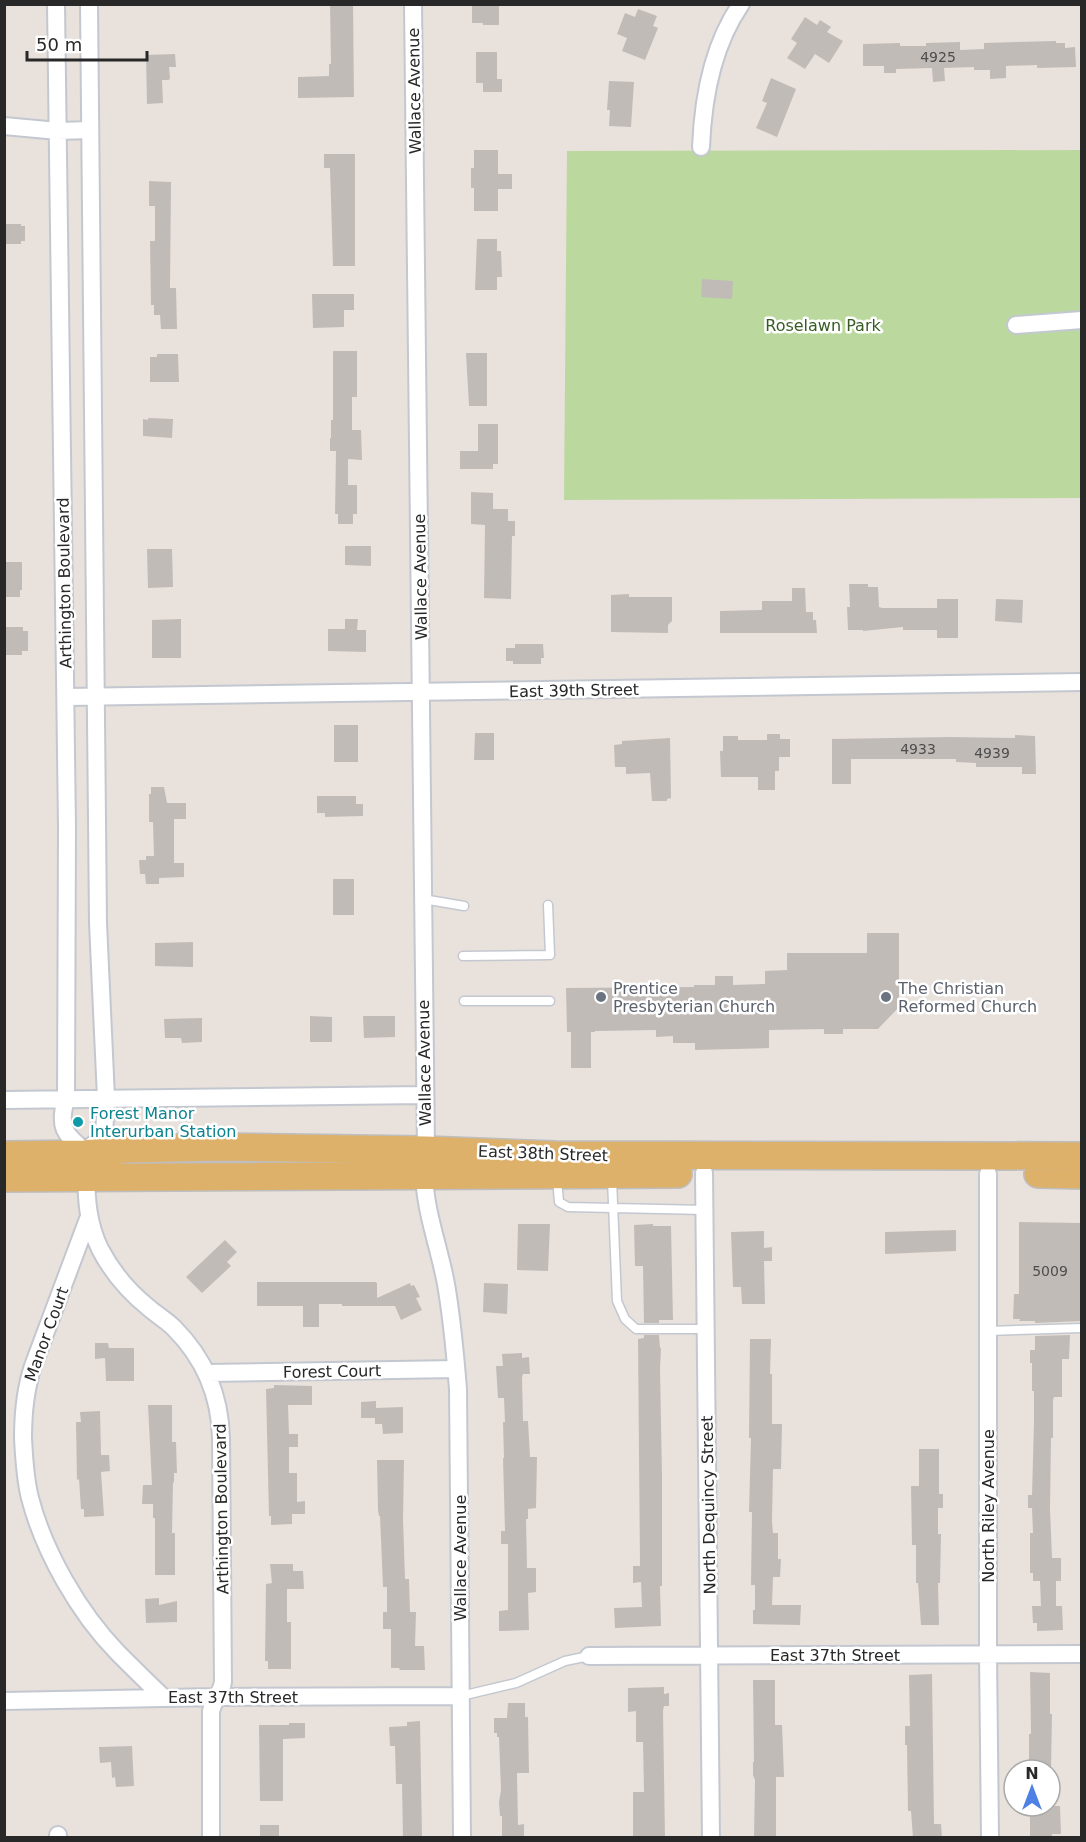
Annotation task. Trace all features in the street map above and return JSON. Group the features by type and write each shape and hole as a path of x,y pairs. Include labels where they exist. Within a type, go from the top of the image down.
{"main road":[{"name":"East 38th Street","path":"4,1155 85,1160 425,1162 555,1155 1082,1156"},
{"name":"East 38th Street","path":"4,1178 85,1160"},
{"name":"East 38th Street","path":"425,1162 556,1175 704,1173 1082,1175"}],"street":[{"name":"Arthington Boulevard","path":"56,4 68,925 66,1099 63,1110 66,1136 85,1160 88,1219 100,1249 114,1272 138,1299 161,1316 182,1336 195,1353 207,1373 218,1404 221,1428 223,1682 211,1711 211,1838"},
{"name":"Arthington Boulevard","path":"85,1160 104,1136 106,1098 98,923 89,4"},
{"name":"Wallace Avenue","path":"413,4 426,1200 449,1299 456,1369 459,1424 462,1838"},
{"path":"702,147 705,100 711,70 723,36 741,4"},
{"path":"4,126 58,131 90,130"},
{"path":"1016,325 1082,320"},
{"name":"East 39th Street","path":"66,697 1082,682"},
{"path":"4,1100 424,1095"},
{"name":"North Dequincy Street","path":"704,1173 711,1838"},
{"name":"North Riley Avenue","path":"987,1174 990,1838"},
{"name":"Manor Court","path":"88,1219 27,1386 24,1443 28,1490 45,1539 76,1599 117,1652 164,1698"},
{"name":"Forest Court","path":"207,1373 456,1369"},
{"name":"East 37th Street","path":"590,1656 1082,1653"},
{"name":"East 37th Street","path":"4,1701 461,1696"}],"lane":[{"path":"423,899 464,906"},
{"path":"464,956 550,955 548,905"},
{"path":"464,1001 550,1001"},
{"path":"556,1175 560,1202 568,1207 705,1210"},
{"path":"611,1175 617,1301 625,1318 636,1329 706,1329"},
{"path":"988,1331 1082,1329"},
{"path":"461,1696 516,1683 565,1661 590,1656"}],"green space":[{"name":"Roselawn Park","path":"1081,150 1081,498 564,500 567,151"}],"building":[{"path":"330,4 353,4 354,97 298,98 298,77 329,76 329,64 331,64"},
{"path":"472,4 499,4 499,25 472,23"},
{"path":"638,9 657,16 653,26 658,28 645,60 622,51 627,38 617,34 625,13 635,17"},
{"path":"805,17 817,25 820,20 831,27 827,32 843,41 829,63 815,54 805,69 787,58 797,43 791,39"},
{"path":"1056,41 1056,43 1065,43 1065,48 1075,47 1076,67 1006,66 1006,78 990,79 990,70 974,70 974,67 944,68 945,81 933,82 932,68 896,69 896,73 884,73 884,66 863,66 863,44 900,43 900,46 926,46 926,43 960,42 960,50 984,49 984,43"},
{"path":"476,52 497,52 497,79 502,79 502,92 483,92 483,83 476,83"},
{"path":"175,54 176,67 169,67 169,80 162,80 163,103 147,104 146,55"},
{"path":"771,78 796,89 777,137 756,128 767,103 762,101"},
{"path":"609,81 634,82 631,127 609,126 610,110 607,110"},
{"path":"474,150 498,150 498,174 512,174 512,189 498,189 498,211 474,211 471,168 474,168"},
{"path":"324,154 355,154 355,266 333,266 330,168 324,168"},
{"path":"149,181 171,182 170,288 176,288 177,329 161,329 160,315 154,315 154,305 151,305 150,241 155,241 155,206 149,206"},
{"path":"4,224 25,226 25,241 21,241 21,244 4,244"},
{"path":"477,239 497,239 497,251 501,251 502,277 497,277 497,290 475,290"},
{"path":"702,279 733,281 732,299 701,297"},
{"path":"312,294 354,294 354,310 344,310 344,327 313,328"},
{"path":"333,351 357,351 357,397 352,397 352,430 361,430 362,460 348,459 348,485 357,485 357,514 353,514 353,524 338,524 338,514 335,514 336,451 330,451 331,420 333,420"},
{"path":"466,353 487,353 487,406 469,406"},
{"path":"157,354 178,354 179,382 150,382 150,357 157,357"},
{"path":"148,418 173,419 172,438 143,436 143,419 148,420"},
{"path":"478,424 498,424 498,464 493,464 493,469 460,469 460,451 478,451"},
{"path":"471,492 493,493 493,509 508,509 508,521 515,521 515,536 512,536 511,599 484,598 485,525 471,524"},
{"path":"345,546 371,546 371,566 345,565"},
{"path":"147,549 172,549 173,587 148,588"},
{"path":"4,562 22,562 20,597 4,597"},
{"path":"849,584 868,584 868,587 878,587 879,607 882,608 937,608 937,599 958,599 958,638 937,638 937,630 903,630 903,627 863,631 848,630"},
{"path":"792,588 805,588 806,612 813,612 817,633 720,633 720,611 762,610 762,601 792,601"},
{"path":"629,594 629,597 672,597 672,621 668,625 668,633 611,632 611,595"},
{"path":"996,599 1023,600 1022,623 995,621"},
{"path":"181,619 181,658 152,658 152,620"},
{"path":"345,619 358,619 357,630 366,630 366,652 328,651 328,629 345,629"},
{"path":"4,627 23,627 23,631 28,631 28,651 22,651 22,655 4,655"},
{"path":"515,644 543,644 544,658 541,658 541,664 513,664 513,661 506,661 506,648 515,648"},
{"path":"334,725 358,725 358,762 334,762"},
{"path":"475,733 494,733 494,760 474,760"},
{"path":"767,734 780,734 780,739 790,739 790,757 779,757 779,771 775,771 775,790 758,790 758,777 721,777 720,751 723,751 723,736 738,736 738,740 767,740"},
{"path":"1015,735 1035,736 1036,774 1022,774 1022,767 976,767 976,763 956,762 956,759 851,759 851,784 832,784 832,739 1015,738"},
{"path":"670,738 671,798 667,801 652,801 650,773 626,774 626,767 615,767 614,745 622,744 622,741"},
{"path":"151,787 164,787 167,803 186,803 186,819 174,819 174,863 184,863 184,877 159,878 159,884 146,884 145,874 140,874 139,860 146,860 146,856 154,856 153,822 149,822"},
{"path":"317,796 356,796 356,804 363,804 363,816 325,817 325,813 317,813"},
{"path":"333,879 354,879 354,915 333,915"},
{"path":"867,933 899,933 899,1007 878,1029 843,1029 843,1034 824,1034 824,1029 769,1030 769,1048 695,1050 695,1043 673,1043 673,1036 656,1037 656,1030 595,1031 591,1032 591,1068 571,1068 571,1032 567,1032 566,988 694,987 694,985 715,985 715,976 733,976 733,985 765,984 765,971 787,970 787,953 867,953"},
{"path":"193,942 193,967 155,966 155,943"},
{"path":"310,1016 332,1017 332,1042 310,1042"},
{"path":"363,1016 395,1016 395,1037 364,1038"},
{"path":"202,1018 202,1042 182,1043 181,1038 165,1038 164,1019"},
{"path":"1019,1222 1080,1223 1082,1321 1035,1323 1035,1321 1013,1319 1014,1294 1019,1294"},
{"path":"518,1224 550,1224 548,1271 517,1270"},
{"path":"653,1224 653,1226 671,1226 673,1320 644,1323 643,1266 635,1266 634,1225"},
{"path":"956,1230 956,1251 885,1254 885,1232"},
{"path":"764,1231 764,1248 772,1247 772,1261 764,1261 765,1304 742,1304 741,1287 733,1287 731,1232"},
{"path":"225,1240 237,1252 227,1262 231,1266 202,1293 186,1277"},
{"path":"257,1282 375,1282 377,1283 377,1298 410,1283 411,1286 414,1285 420,1297 416,1298 422,1310 401,1320 395,1306 319,1304 319,1327 303,1327 303,1306 257,1306"},
{"path":"484,1283 508,1284 507,1314 483,1312"},
{"path":"644,1335 659,1335 661,1348 661,1626 615,1628 614,1608 642,1607 641,1582 633,1583 633,1566 640,1566 638,1339 644,1338"},
{"path":"1070,1335 1069,1359 1062,1359 1062,1397 1054,1397 1053,1400 1053,1438 1051,1438 1052,1558 1061,1558 1061,1581 1056,1581 1056,1606 1062,1606 1063,1630 1037,1631 1037,1623 1033,1623 1032,1606 1041,1606 1040,1581 1033,1581 1033,1573 1030,1573 1030,1533 1033,1533 1032,1508 1028,1508 1028,1495 1032,1495 1034,1423 1030,1350 1035,1350 1035,1336"},
{"path":"750,1339 771,1339 772,1424 782,1424 781,1469 773,1469 773,1533 778,1533 778,1559 781,1559 780,1577 773,1577 772,1605 801,1605 800,1625 753,1624 755,1585 751,1585 752,1512 749,1512"},
{"path":"95,1343 108,1343 109,1348 134,1348 134,1381 106,1381 105,1358 95,1359"},
{"path":"522,1353 522,1358 529,1357 530,1374 523,1374 522,1378 523,1421 528,1421 530,1457 537,1457 536,1508 528,1509 528,1519 526,1519 527,1568 536,1568 536,1592 528,1593 529,1630 499,1631 499,1611 508,1610 508,1544 501,1544 501,1531 505,1531 503,1422 505,1422 504,1398 498,1398 496,1366 503,1366 502,1354"},
{"path":"274,1385 312,1386 312,1405 288,1405 289,1434 298,1434 298,1447 289,1447 289,1473 297,1473 297,1502 305,1501 305,1514 292,1514 292,1524 271,1525 271,1516 269,1516 266,1389 274,1388"},
{"path":"376,1401 376,1408 403,1407 403,1433 383,1434 382,1424 375,1424 375,1418 361,1418 361,1402"},
{"path":"148,1405 172,1405 172,1442 176,1442 177,1473 174,1473 173,1483 172,1533 175,1533 175,1575 155,1575 153,1504 142,1504 143,1485 152,1485"},
{"path":"100,1411 101,1455 109,1455 110,1471 101,1472 104,1516 84,1517 84,1509 81,1509 79,1479 77,1480 76,1422 81,1422 80,1412"},
{"path":"919,1449 939,1449 939,1494 943,1494 943,1508 938,1508 938,1534 941,1534 940,1583 938,1583 939,1625 921,1625 918,1583 916,1583 916,1545 912,1545 911,1486 919,1486"},
{"path":"377,1460 404,1460 405,1579 409,1579 410,1612 416,1612 415,1646 424,1646 425,1670 391,1668 391,1629 383,1629 383,1612 387,1612 387,1587 383,1587"},
{"path":"270,1564 293,1564 293,1571 303,1571 304,1589 287,1589 287,1622 291,1622 291,1669 268,1669 268,1661 265,1661 266,1584 272,1583"},
{"path":"159,1598 159,1605 177,1601 177,1622 146,1623 145,1599"},
{"path":"1030,1672 1050,1673 1051,1758 1029,1758 1029,1734 1031,1734"},
{"path":"932,1674 934,1824 941,1824 942,1837 913,1838 911,1811 908,1811 907,1745 905,1745 905,1726 910,1726 909,1675"},
{"path":"753,1680 775,1680 775,1725 782,1725 784,1777 776,1777 776,1838 754,1838"},
{"path":"664,1687 664,1694 669,1693 669,1706 664,1706 663,1711 665,1838 633,1838 633,1792 644,1792 643,1742 636,1742 636,1711 628,1712 628,1688"},
{"path":"508,1703 525,1703 525,1717 528,1717 529,1773 517,1773 518,1825 524,1824 524,1838 502,1838 502,1816 500,1816 499,1802 501,1790 499,1737 497,1733 494,1733 494,1718 507,1718"},
{"path":"420,1721 422,1838 403,1838 402,1784 396,1784 395,1746 390,1746 389,1727 407,1726 407,1722"},
{"path":"289,1723 305,1723 305,1738 283,1739 283,1801 260,1801 259,1725 289,1725"},
{"path":"132,1746 134,1786 116,1787 115,1777 112,1778 111,1762 100,1763 99,1747"},
{"path":"1030,1818 1060,1818 1061,1834 1052,1834 1052,1838 1030,1838"},
{"path":"260,1825 279,1825 279,1838 260,1838"}],"place":[{"name":"Prentice Presbyterian Church","path":"601,997"},
{"name":"The Christian Reformed Church","path":"886,997"},
{"name":"Forest Manor Interurban Station","path":"78,1122"}]}
